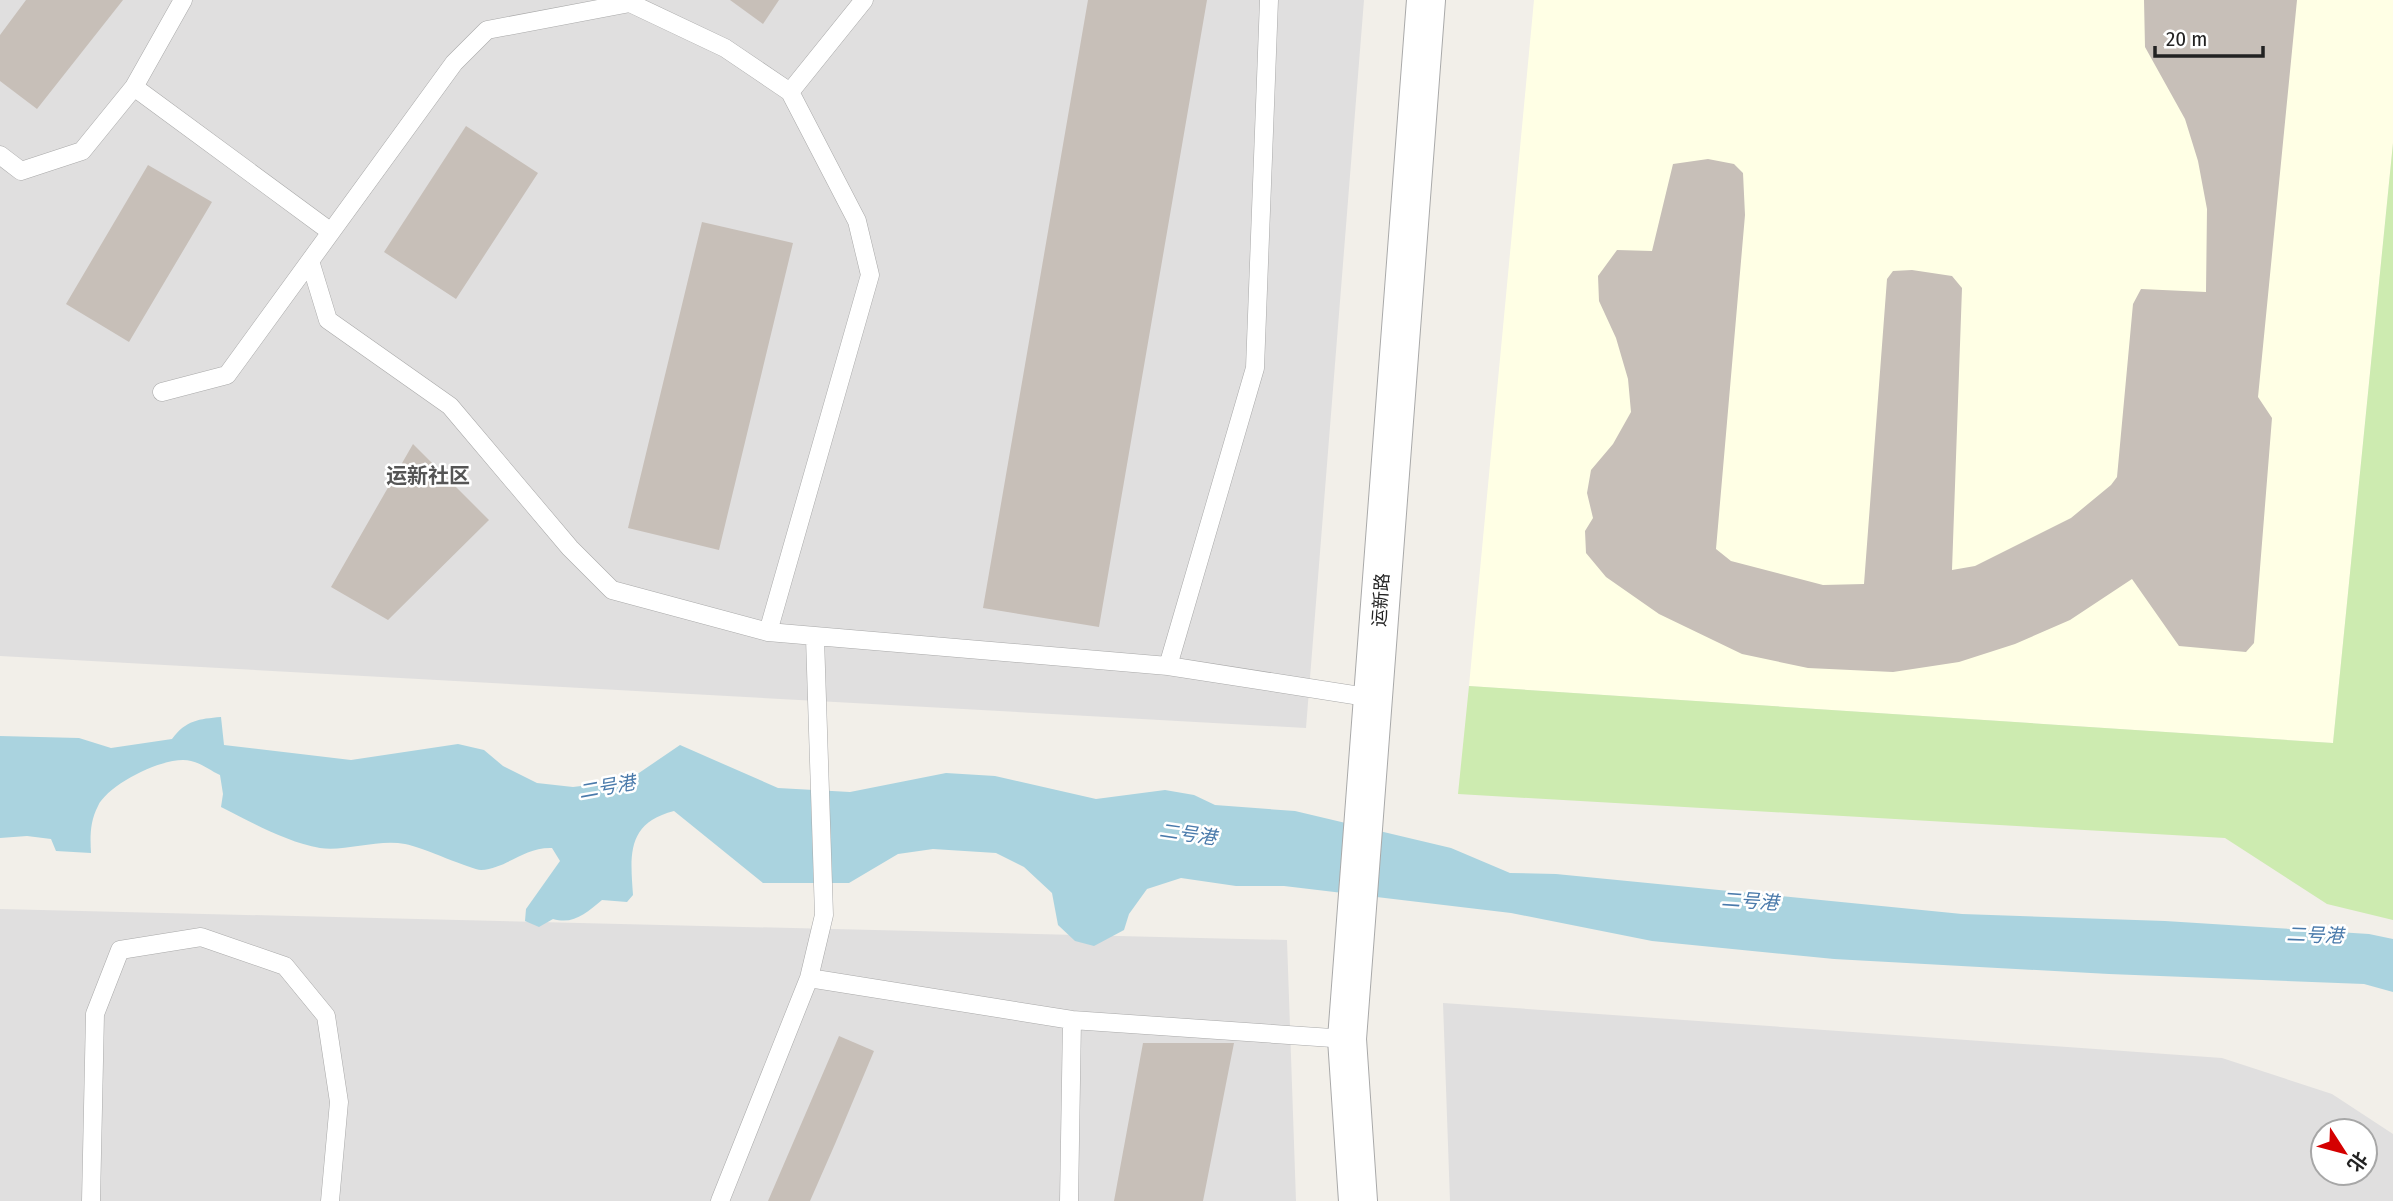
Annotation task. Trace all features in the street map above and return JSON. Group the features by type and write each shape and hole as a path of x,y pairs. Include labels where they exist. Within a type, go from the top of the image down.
{"street":[{"name":"运新路","path":"1358,1201 1347,1039 1426,0"}],"lane":[{"path":"0,155 21,170 82,151 134,87 183,0"},
{"path":"790,92 864,0"},
{"path":"1168,666 1255,368 1269,0"},
{"path":"162,392 227,375 454,63 487,30 630,1 725,48 790,92 858,221 870,275 768,632"},
{"path":"134,87 331,232"},
{"path":"310,261 328,320 450,405 570,548 612,590 768,632 1168,666 1373,698"},
{"path":"720,1201 809,978 824,915 815,638"},
{"path":"91,1201 95,1014 120,950 201,937 285,966 327,1016 339,1102 330,1201"},
{"path":"809,978 1072,1020 1347,1039"},
{"path":"1069,1201 1072,1020"}],"shaded area":[{"path":"0,0 1364,0 1306,728 0,656"},
{"path":"1534,0 2393,0 2393,143 2333,743 1469,686"},
{"path":"0,909 1287,940 1296,1201 0,1201"},
{"path":"1443,1003 2222,1058 2332,1094 2367,1117 2309,1117 2309,1187 2379,1187 2379,1125 2393,1134 2393,1201 1450,1201"}],"green space":[{"path":"2393,143 2393,920 2327,904 2225,838 1458,794 1469,686 2333,743"}],"water":[{"name":"二号港","path":"221,717 224,745 351,760 458,744 484,750 503,766 537,783 573,787 606,783 636,775 680,745 778,788 850,792 946,773 995,776 1096,799 1165,790 1194,795 1215,805 1295,811 1451,848 1510,873 1556,874 1962,914 2165,921 2369,934 2393,939 2393,992 2364,984 1834,959 1652,941 1511,913 1284,886 1236,886 1181,878 1147,889 1129,914 1124,930 1094,946 1075,941 1058,925 1052,893 1024,867 996,853 933,849 898,854 849,883 763,883 674,811 647,823 640,832 632,854 633,895 627,902 602,900 579,917 553,919 539,927 525,921 526,909 560,861 552,848 533,851 500,866 481,870 405,844 383,843 329,849 307,845 269,831 221,807 223,794 220,775 195,762 181,760 154,766 126,780 104,797 92,823 91,853 56,851 51,839 27,836 0,838 0,736 79,738 111,748 172,739 182,728 194,722"}],"building":[{"path":"26,0 123,0 37,109 0,81 0,35"},
{"path":"730,0 779,0 763,24"},
{"path":"1088,0 1207,0 1099,627 983,608"},
{"path":"2144,0 2297,0 2258,397 2272,418 2254,643 2246,652 2179,646 2132,579 2070,620 2015,644 1959,662 1893,672 1808,668 1742,654 1659,614 1606,577 1586,553 1585,531 1593,518 1587,493 1591,470 1613,444 1631,412 1628,379 1616,338 1599,301 1598,276 1617,250 1652,251 1673,164 1708,159 1734,164 1743,173 1745,215 1716,549 1731,561 1823,585 1864,584 1887,279 1893,271 1912,270 1952,276 1962,288 1952,570 1975,566 2071,518 2111,485 2117,477 2133,304 2141,289 2206,292 2207,209 2198,161 2185,119 2145,47"},
{"path":"466,126 538,173 456,299 384,252"},
{"path":"148,165 212,202 129,342 66,304"},
{"path":"702,222 793,243 719,550 628,528"},
{"path":"413,444 489,520 388,620 331,587"},
{"path":"839,1036 874,1051 835,1144 810,1201 768,1201"},
{"path":"1143,1043 1234,1043 1203,1201 1114,1201"}],"district":[{"name":"运新社区","path":"428,476"}]}
